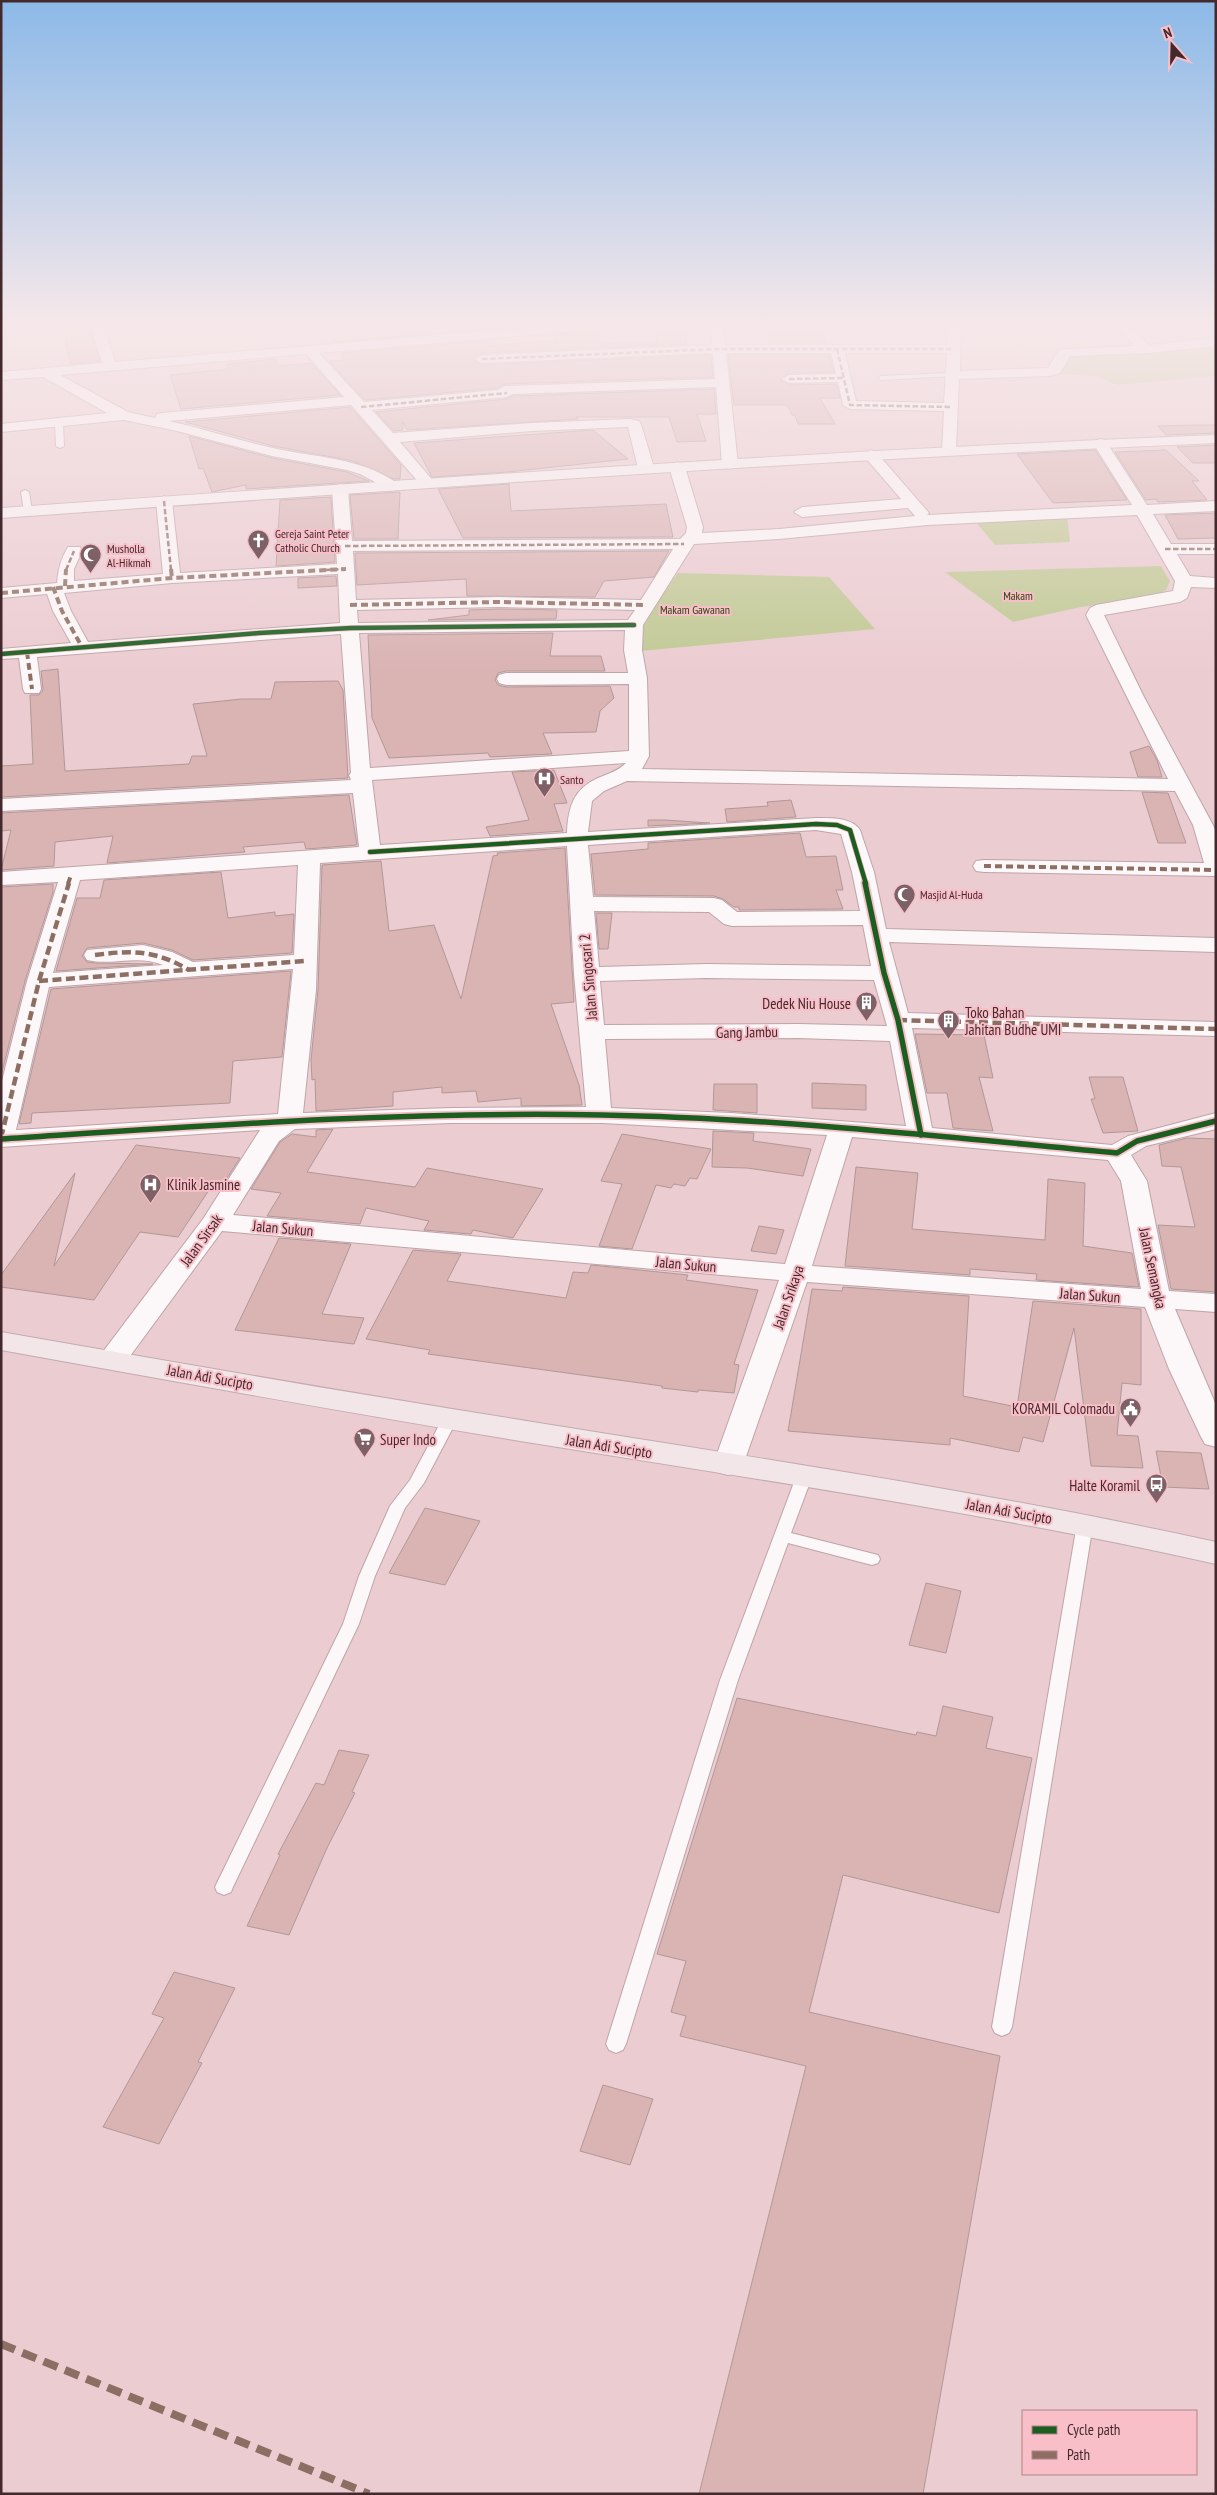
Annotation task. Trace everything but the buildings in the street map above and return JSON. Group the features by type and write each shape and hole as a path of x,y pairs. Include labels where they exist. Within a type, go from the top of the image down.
{"highway":[{"name":"Jalan Adi Sucipto","path":"1,1341 449,1420 1085,1524 1216,1553"}],"main road":[{"path":"1,513 646,468 1092,443"}],"street":[{"path":"237,443 274,453 344,466 372,474 392,486"},
{"path":"393,443 426,483"},
{"path":"639,443 646,468"},
{"path":"728,443 730,464"},
{"path":"949,443 949,451"},
{"path":"984,866 1216,868 1203,825 1180,785 1095,615 1096,612 1102,609 1174,598 1181,594 1184,581 1142,508 1100,443"},
{"path":"871,455 928,520"},
{"path":"626,775 634,769 639,756 638,678 633,650 634,625 695,527 677,467"},
{"path":"340,489 350,605 360,780 370,852"},
{"path":"164,501 172,578"},
{"path":"802,512 913,503"},
{"path":"345,546 687,542 928,520 1142,508 1216,506"},
{"path":"1165,549 1216,549"},
{"path":"74,551 59,586 62,611 82,647"},
{"path":"1,593 59,586 172,578 346,569"},
{"path":"1184,581 1216,583"},
{"path":"350,605 499,602 646,605"},
{"path":"1,654 351,628 634,625"},
{"path":"27,652 32,689"},
{"path":"506,679 638,678"},
{"path":"1,805 360,780 639,756"},
{"path":"626,775 1180,785"},
{"name":"Jalan Singosari 2","path":"601,1115 598,1105 593,1032 586,974 577,838 582,800 602,784 626,775"},
{"path":"1,878 577,838 816,824 846,827 850,830 863,872 884,973 900,1027 921,1135"},
{"path":"290,1120 305,961 309,858"},
{"path":"71,874 39,981 1,1138 290,1120 475,1115 601,1115 730,1120 842,1128 1117,1152 1137,1141 1216,1120"},
{"path":"582,904 714,905 732,919 1216,945"},
{"path":"95,955 153,952 164,955 189,970"},
{"path":"39,981 305,961"},
{"path":"586,974 706,971 884,973"},
{"name":"Gang Jambu","path":"593,1032 798,1031 900,1027 1216,1029"},
{"name":"Jalan Sirsak","path":"112,1360 216,1222 270,1136 290,1120"},
{"name":"Jalan Srikaya","path":"728,1465 796,1273 842,1128"},
{"name":"Jalan Semangka","path":"1117,1152 1134,1181 1157,1300 1181,1361 1216,1437"},
{"name":"Jalan Sukun","path":"216,1222 796,1273 1216,1303"}],"lane":[{"path":"25,492 28,511"},
{"path":"224,1887 351,1624 367,1576 398,1506 416,1483 449,1420"},
{"path":"616,2044 729,1680 804,1477"},
{"path":"1002,2027 1085,1524"},
{"path":"782,1536 872,1559"}],"green space":[{"name":"Makam","path":"1067,516 1070,542 995,545 975,521"},
{"name":"Makam","path":"1161,566 1170,581 1166,590 1155,597 1081,607 1013,622 945,572"},
{"name":"Makam Gawanan","path":"678,573 829,577 875,629 640,651 644,619"}],"marked path":[{"path":"164,501 172,578"},
{"path":"345,546 684,544"},
{"path":"1165,549 1216,549"},
{"path":"65,586 66,569 74,551"},
{"path":"1,593 172,578 346,569"},
{"path":"53,587 62,611 82,647"},
{"path":"350,605 499,602 647,605"},
{"path":"27,652 32,689"},
{"path":"984,866 1216,870"},
{"path":"1,1138 39,981 71,875"},
{"path":"95,955 133,951 144,952 165,957 189,970"},
{"path":"39,981 305,961"},
{"path":"898,1020 1216,1029"},
{"path":"1,2344 369,2494"}],"cycle path":[{"path":"1,654 259,633 351,628 634,625"},
{"path":"370,852 816,824 837,825 850,830 863,872 884,973 898,1020 921,1135"},
{"path":"1,1139 376,1117 527,1114 731,1120 1117,1153 1137,1141 1216,1121"}],"place":[{"name":"Gereja Saint Peter Catholic Church","path":"259,559"},
{"name":"Musholla Al-Hikmah","path":"91,574"},
{"name":"Santo","path":"544,798"},
{"name":"Masjid Al-Huda","path":"904,913"},
{"name":"Dedek Niu House","path":"867,1022"},
{"name":"Toko Bahan Jahitan Budhe UMI","path":"949,1040"},
{"name":"Klinik Jasmine","path":"151,1203"},
{"name":"KORAMIL Colomadu","path":"1131,1427"},
{"name":"Super Indo","path":"364,1458"},
{"name":"Halte Koramil","path":"1156,1504"}]}
